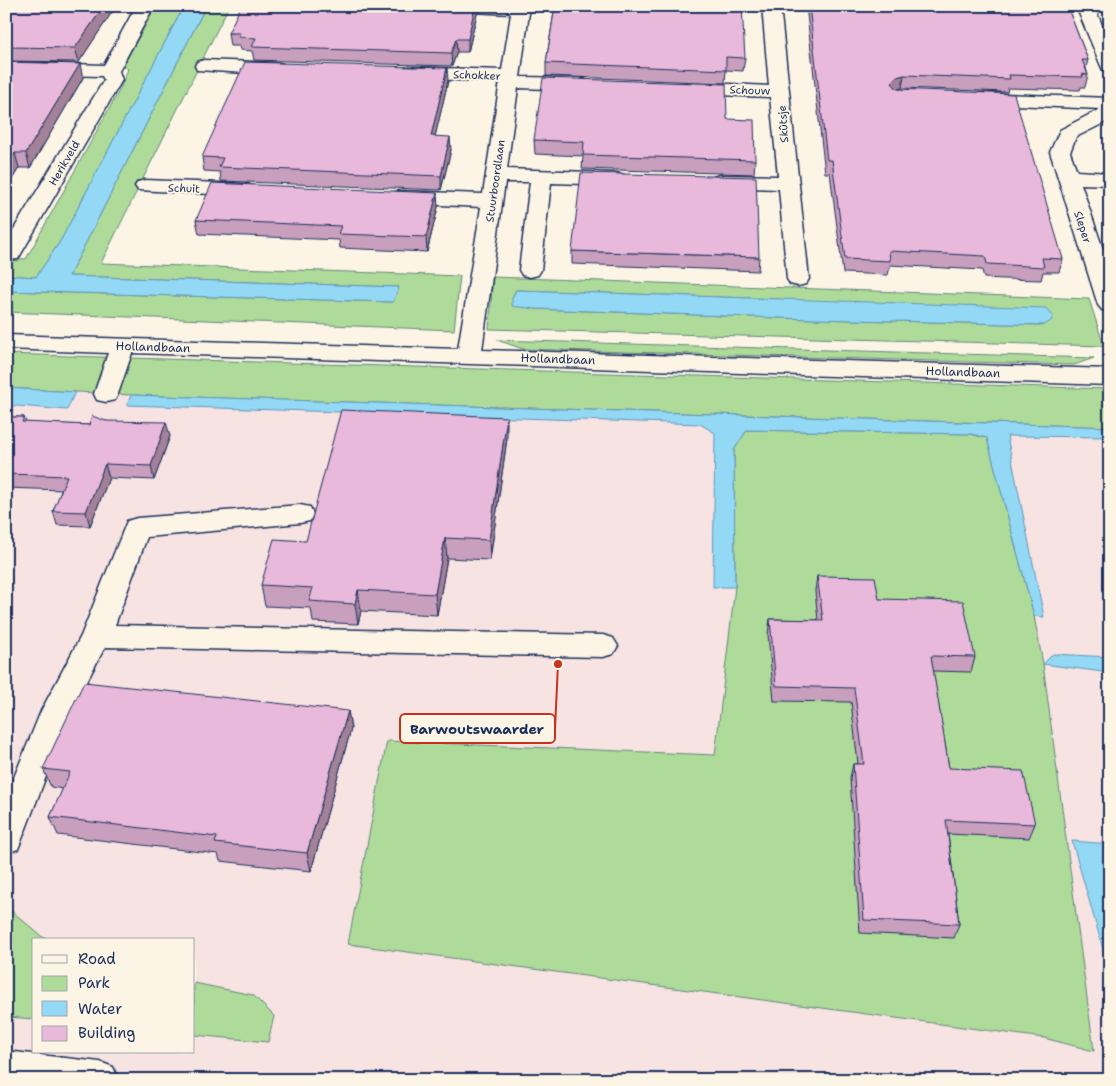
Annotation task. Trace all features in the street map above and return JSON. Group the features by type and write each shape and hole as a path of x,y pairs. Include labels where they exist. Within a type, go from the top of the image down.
{"street":[{"name":"Herikveld","path":"10,254 113,80 110,71 145,6"},
{"path":"451,6 521,8"},
{"name":"Skûtsje","path":"771,6 798,279"},
{"path":"1085,6 1110,66"},
{"name":"Stuurboordlaan","path":"469,357 521,8"},
{"path":"204,66 293,69"},
{"path":"6,68 110,71"},
{"name":"Schokker","path":"392,72 510,79"},
{"path":"510,79 595,85"},
{"name":"Schouw","path":"673,88 781,92"},
{"path":"961,98 1110,104"},
{"name":"Sleper","path":"1110,112 1067,134 1060,152 1110,305"},
{"path":"496,175 639,179"},
{"path":"530,270 541,177"},
{"path":"1067,177 1110,179"},
{"path":"698,181 788,183"},
{"name":"Schuit","path":"145,186 264,191"},
{"path":"383,196 492,201"},
{"name":"Hollandbaan","path":"6,342 1110,377"},
{"path":"106,394 122,346"},
{"path":"6,839 56,711 96,636 137,528 300,514"},
{"path":"96,636 603,646"},
{"path":"6,1069 100,1080"}],"shaded area":[{"path":"6,354 1110,389 1110,1080 6,1080"}],"green space":[{"path":"156,6 184,6 61,240 36,277 6,275 6,258 26,259 120,89 128,69 123,66"},
{"path":"206,6 229,6 101,263 460,276 454,330 6,312 6,291 393,302 399,287 69,276"},
{"path":"493,277 1089,299 1104,346 489,329","holes":["516,290 776,299 1044,325 535,309 512,298"]},
{"path":"497,340 1094,358 1074,365 523,349"},
{"path":"6,354 1110,389 1110,427 131,395 6,388"},
{"path":"747,430 970,434 987,438 1034,616 1043,664 1094,1051 1044,1038 348,944 387,741 715,755 735,587 734,450"},
{"path":"6,906 45,938 32,938 32,1019 6,1017"},
{"path":"195,983 253,995 274,1016 268,1042 195,1035"}],"water":[{"path":"184,6 206,6 69,276 399,287 393,302 6,291 6,275 36,277 61,240"},
{"path":"516,290 1046,308 1053,316 1051,321 1044,325 535,309 512,306 512,298"},
{"path":"6,388 75,392 67,410 6,405"},
{"path":"131,395 1110,427 1110,437 1007,436 1044,617 1034,616 987,438 971,434 747,430 734,450 735,587 713,587 715,433 700,424 127,405"},
{"path":"1053,654 1110,657 1110,673 1043,664"},
{"path":"1072,841 1110,844 1110,973"}],"building":[{"path":"6,6 104,6 75,48 6,47"},
{"path":"241,6 475,6 468,39 456,39 451,53 252,47 256,38 238,37 240,33 228,33"},
{"path":"555,6 742,6 745,58 726,57 726,70 546,63"},
{"path":"809,6 1067,6 1088,60 1082,60 1088,75 1082,74 1083,77 1009,75 1010,79 904,75 897,77 892,83 897,89 1014,94 1063,259 1042,258 1044,267 987,264 985,256 889,251 890,261 845,259 832,160 827,160"},
{"path":"6,62 80,64 26,153 15,153 6,167"},
{"path":"245,62 447,68 431,136 450,137 441,176 219,167 223,158 202,157"},
{"path":"543,78 726,84 727,119 754,120 755,160 583,155 584,142 534,140"},
{"path":"581,173 756,177 759,257 572,251"},
{"path":"212,183 437,193 426,237 338,234 341,226 196,220"},
{"path":"341,410 507,417 489,540 445,538 435,594 358,590 355,604 309,601 313,588 261,585 274,539 306,541"},
{"path":"92,416 106,421 166,422 151,466 105,464 86,512 53,511 67,476 6,474 6,417 24,417 22,422 89,425"},
{"path":"817,576 875,577 879,599 963,601 975,657 931,656 949,768 1023,771 1035,824 946,820 959,924 864,920 853,764 864,764 854,688 776,686 770,619 823,620"},
{"path":"84,682 348,711 307,853 215,843 217,837 50,817 70,772 43,769"}],"place":[{"name":"Barwoutswaarder","path":"558,664"}]}
